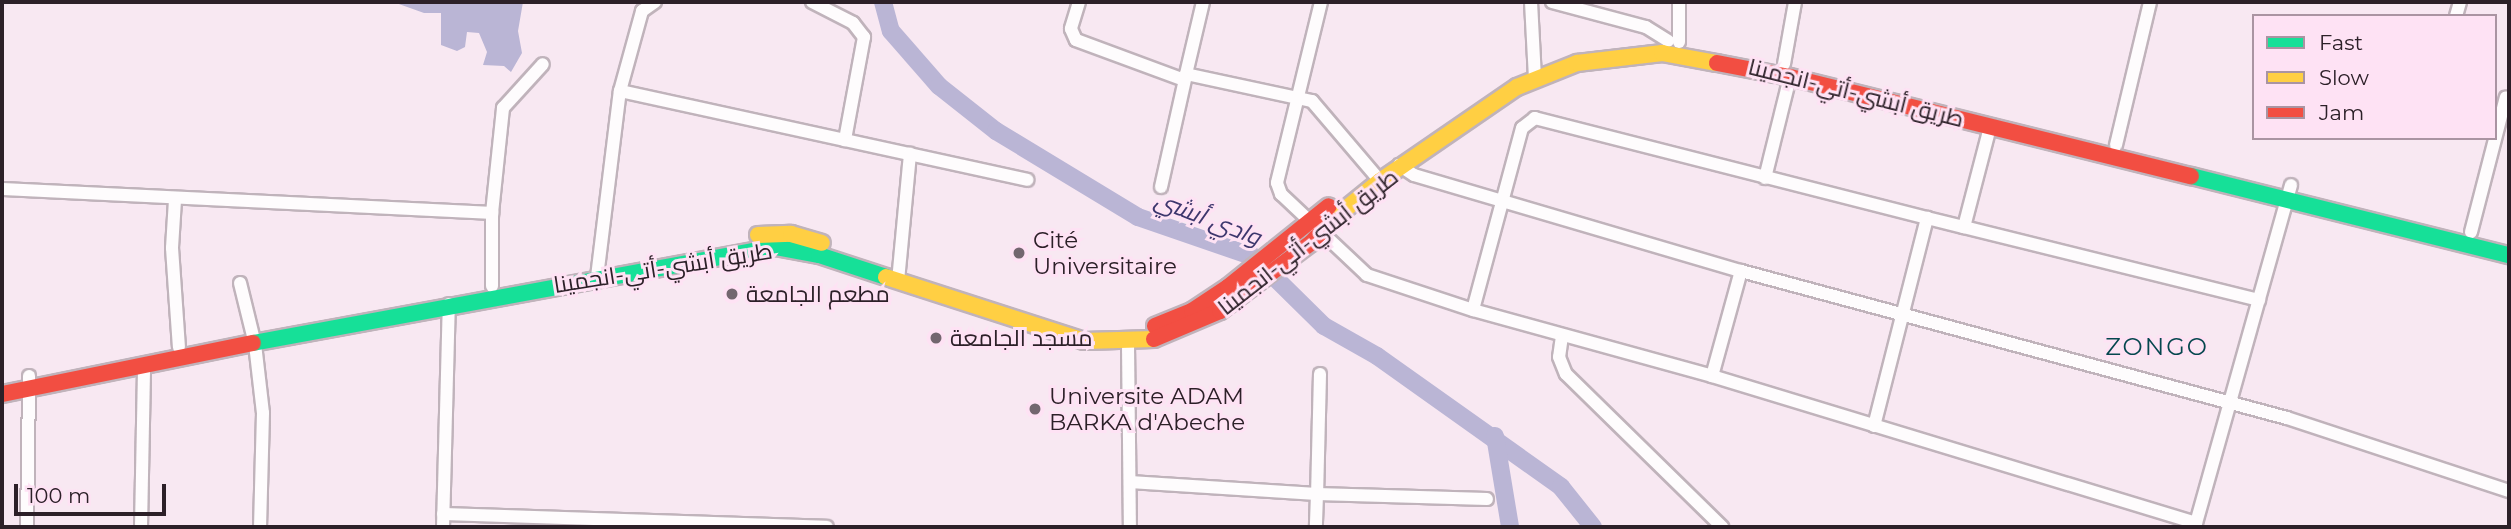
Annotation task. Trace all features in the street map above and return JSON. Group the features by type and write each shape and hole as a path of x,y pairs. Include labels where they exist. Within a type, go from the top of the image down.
{"highway":[{"path":"2,381 29,382 144,365 492,286 597,271 774,233 812,239 900,275 1099,330 1142,330 1215,305 1233,293 1311,225 1399,164 1481,95 1579,50 1673,42 2116,145 2365,212 2509,255"},
{"name":"طريق أبشي-أتي-انجمينا","path":"1534,72 1577,63 1662,53 1787,70"},
{"name":"طريق أبشي-أتي-انجمينا","path":"1939,106 1990,127 2289,191"},
{"path":"2365,212 2509,242"},
{"name":"طريق أبشي-أتي-انجمينا","path":"1233,293 1311,243 1311,225"},
{"name":"طريق أبشي-أتي-انجمينا","path":"365,316 449,304 597,271"},
{"name":"طريق أبشي-أتي-انجمينا","path":"900,275 1084,341 1128,344 1178,334 1215,305"},
{"path":"2,394 29,382 179,347 254,338"}],"street":[{"path":"597,271 620,90 642,10 655,2"},
{"path":"812,2 853,23 864,37 845,140"},
{"path":"1079,2 1071,29 1076,40 1185,77 1321,106 1377,177"},
{"path":"1161,187 1203,2"},
{"path":"1321,2 1277,183 1281,194 1311,225 1367,275 1473,310 1712,376 2200,526 2289,191"},
{"path":"1531,2 1534,72"},
{"path":"1552,2 1646,27 1673,42 1679,2"},
{"path":"1765,178 1787,70 1795,2"},
{"path":"2116,145 2150,2"},
{"path":"492,286 492,213 503,108 543,64"},
{"path":"620,90 1027,180"},
{"path":"2497,125 2504,96"},
{"path":"1473,310 1521,128 1535,118 1765,178 2259,300"},
{"path":"1964,227 1990,127"},
{"path":"2471,232 2493,140"},
{"path":"900,275 910,154"},
{"path":"1399,164 1500,201 1905,317 2231,403 2509,491"},
{"path":"2,189 175,200 492,213"},
{"path":"175,200 172,248 179,347"},
{"path":"1874,426 1905,317 1927,218"},
{"path":"1712,376 1741,271"},
{"path":"240,283 254,338 263,412 260,527"},
{"path":"443,527 449,304"},
{"path":"1562,336 1559,358 1566,374 1722,527"},
{"path":"1128,344 1130,527"},
{"path":"141,527 144,365"},
{"path":"1316,527 1320,374"},
{"path":"27,527 29,382"},
{"path":"1130,482 1317,494 1487,499"},
{"path":"443,514 827,527"}],"shaded area":[{"path":"523,2 518,31 522,53 511,72 504,66 483,65 487,52 479,33 467,32 465,47 457,51 441,45 441,13 424,13 396,3"}],"waterway":[{"name":"وادي أبشي","path":"883,2 891,31 939,86 996,131 1138,217 1254,257 1324,326 1377,356 1561,487 1593,527"},
{"path":"1495,436 1510,527"}],"traffic: fast":[{"path":"2191,176 2509,255"},
{"path":"253,343 775,247 819,255 886,277"}],"traffic: slow":[{"path":"1332,220 1380,181 1517,87 1577,63 1662,53 1717,63"},
{"path":"758,235 791,234 822,243"},
{"path":"886,277 1084,341 1154,339"}],"traffic: jam":[{"path":"1717,63 1790,77 2191,176"},
{"path":"1155,326 1192,311 1228,287 1329,206"},
{"path":"1154,339 1220,311 1311,243 1332,220"},
{"path":"2,394 253,343"}],"place":[{"name":"Cité Universitaire","path":"1019,253"},
{"name":"مطعم الجامعة","path":"732,294"},
{"name":"مسجد الجامعة","path":"936,338"},
{"name":"Universite ADAM BARKA d'Abeche","path":"1035,409"}],"district":[{"name":"ZONGO","path":"2157,347"}]}
